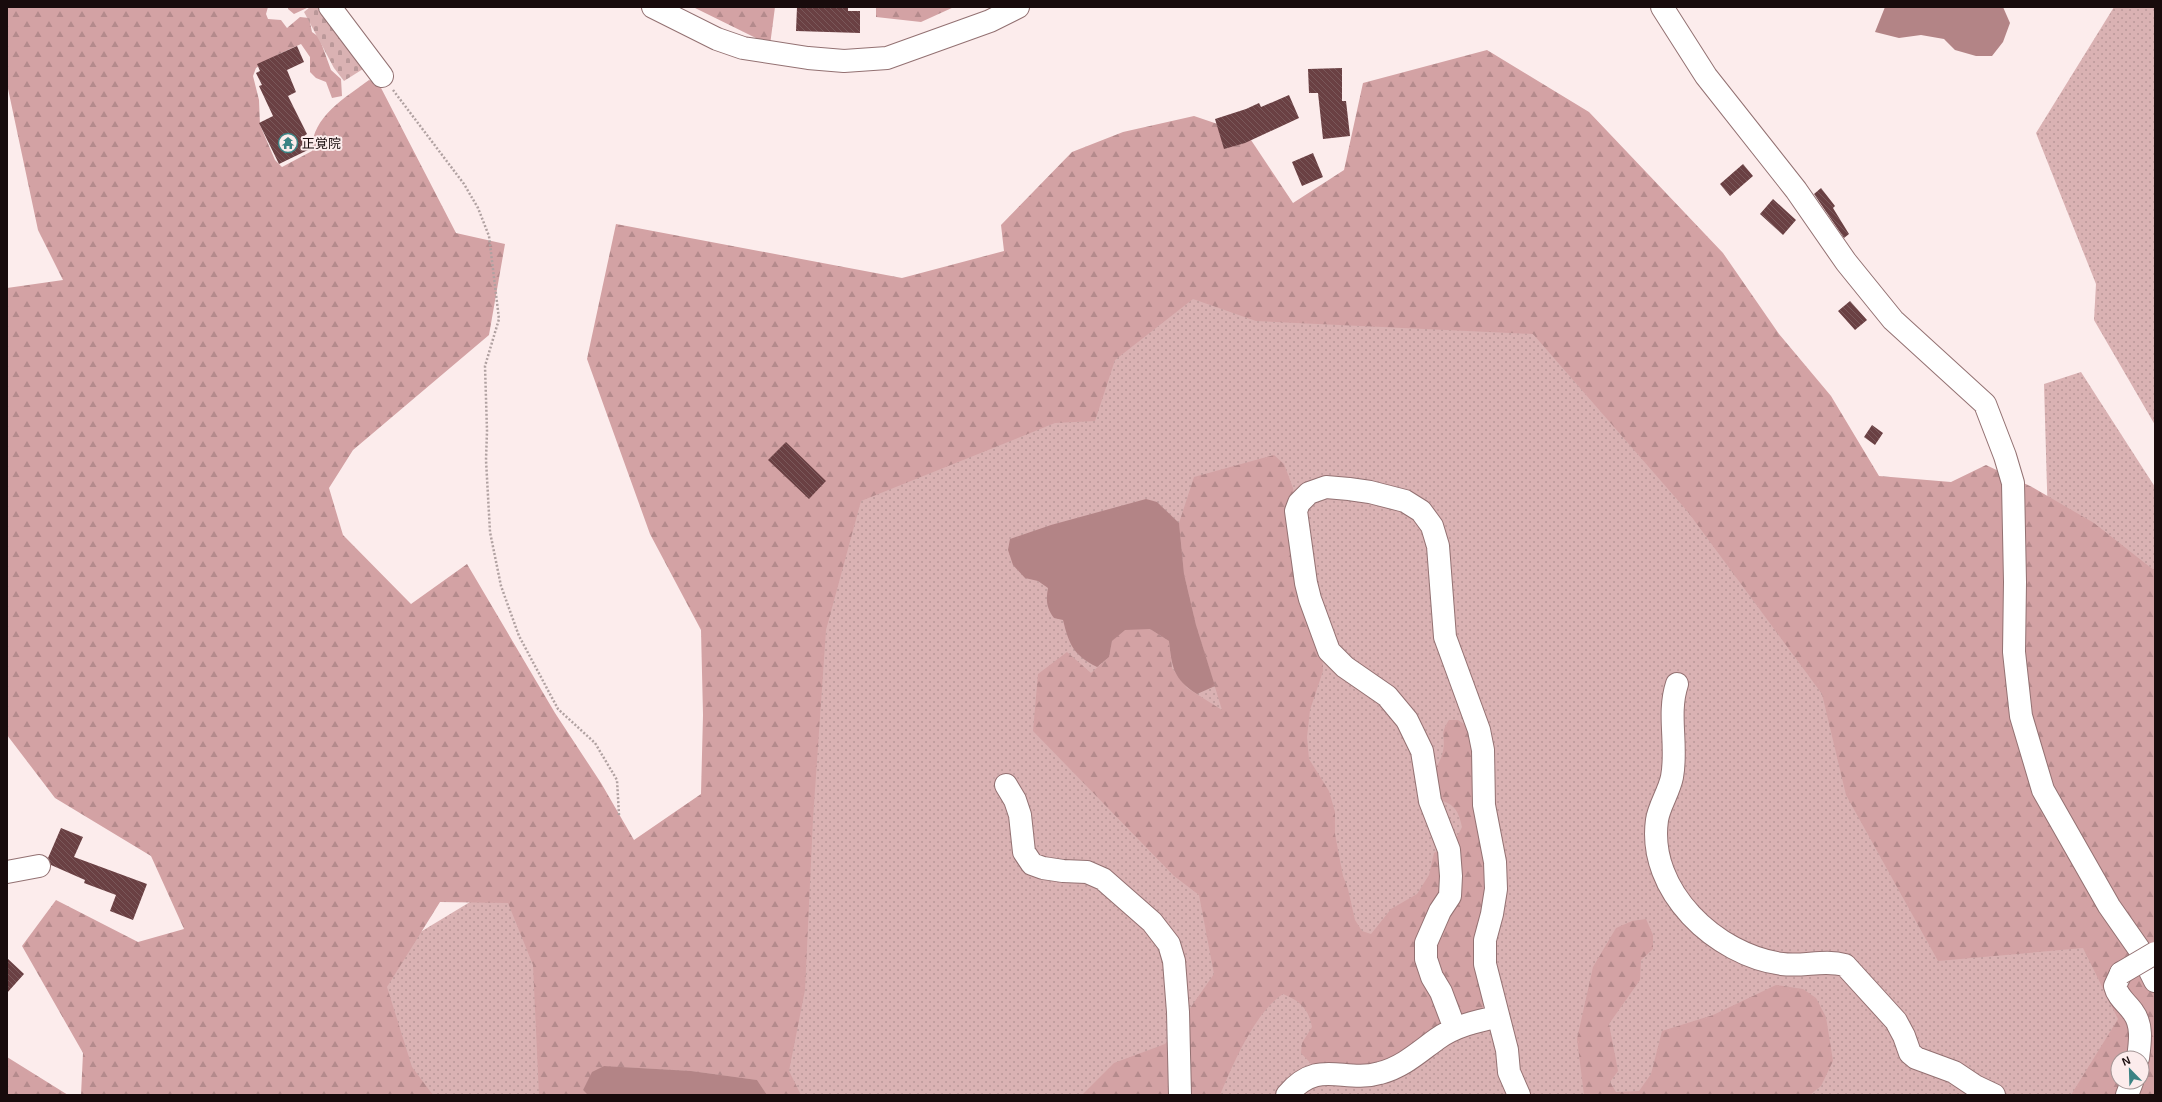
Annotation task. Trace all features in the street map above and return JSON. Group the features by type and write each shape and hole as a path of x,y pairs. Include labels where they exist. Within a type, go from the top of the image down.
{"street":[{"path":"330,7 382,76"},
{"path":"653,7 717,39 743,48 808,58 844,61 887,58 990,21 1018,7"},
{"path":"1662,7 1706,76 1796,190 1846,262 1893,320 1985,404 2005,456 2013,483 2016,582 2014,652 2021,716 2043,790 2109,906 2139,949 2155,981"},
{"path":"1455,1029 1444,998 1432,977 1426,959 1426,943 1440,911 1450,896 1451,876 1449,850 1430,800 1422,751 1407,720 1387,696 1345,667 1329,651 1306,583 1296,511 1299,503 1309,493 1326,487 1370,492 1405,501 1421,511 1432,526 1438,546 1445,637 1479,730 1483,750 1484,806 1495,862 1496,889 1492,914 1485,940 1485,964 1497,1017 1507,1050 1510,1072 1519,1095"},
{"path":"1678,684 1672,699 1673,771 1670,790 1657,819 1659,858 1663,875 1675,896 1693,917 1710,932 1732,947 1756,958 1781,964 1801,966 1833,962 1845,965 1896,1021 1904,1036 1910,1053 1916,1058 1954,1072 1994,1095"},
{"path":"1006,785 1015,800 1020,815 1024,852 1032,864 1050,870 1087,872 1103,878 1152,922 1169,944 1174,961 1177,992 1180,1041 1180,1095"},
{"path":"7,872 39,866"},
{"path":"2138,1050 2140,1026 2134,1012 2117,993 2115,986 2121,973 2155,953"},
{"path":"1288,1095 1296,1085 1311,1076 1326,1073 1364,1076 1396,1068 1438,1038 1455,1029 1497,1017"}],"path":[{"path":"382,76 464,184 478,208 489,236 499,319 485,366 487,431 486,460 490,532 501,586 519,636 558,709 595,743 617,780 619,815"}],"green space":[{"path":"7,7 268,7 266,14 268,19 281,20 287,28 300,17 309,18 312,32 319,37 331,70 341,79 342,96 332,98 326,82 316,78 310,72 310,57 301,44 279,54 256,68 253,76 259,100 260,125 275,160 282,167 312,151 313,139 317,128 323,118 340,101 369,80 379,84 456,233 505,244 489,335 353,450 329,488 343,535 411,604 467,564 555,713 601,783 634,840 701,794 703,715 701,630 650,534 587,359 616,224 902,278 1004,251 1001,225 1072,152 1123,132 1194,116 1247,134 1293,203 1344,170 1363,83 1487,50 1589,112 1723,253 1779,334 1831,396 1879,476 1951,482 1986,465 2032,487 2094,523 2155,571 2155,1095 2071,1095 2118,1019 2083,948 1938,961 1846,795 1822,694 1688,512 1533,334 1256,321 1193,299 1115,360 1095,421 1055,423 861,501 826,630 813,819 805,990 789,1071 801,1095 767,1095 757,1080 691,1071 604,1066 592,1073 583,1090 588,1095 539,1095 533,965 508,903 440,902 387,987 412,1067 433,1095 81,1095 83,1053 22,946 56,900 138,942 184,929 151,856 55,798 7,735 7,288 63,280 38,230 7,84"},
{"path":"288,7 309,7 294,14 288,9"},
{"path":"310,7 323,7 363,69 344,81 334,68 304,12"},
{"path":"693,7 775,7 770,45"},
{"path":"876,7 954,7 921,22 876,17"},
{"path":"2114,7 2155,7 2155,425 2094,320 2096,284 2036,133"},
{"path":"1495,168 1926,526 2048,522 2044,384 2081,372 2155,487 2155,1095 129,1095 384,954 470,902 527,892 726,808 725,396 1332,239"},
{"path":"1274,455 1284,464 1293,488 1299,532 1322,651 1323,671 1310,710 1307,737 1309,759 1329,791 1335,812 1335,834 1343,876 1348,889 1355,920 1362,931 1371,934 1391,909 1417,894 1429,875 1434,853 1455,841 1462,827 1459,816 1451,805 1437,799 1430,778 1442,755 1444,746 1444,729 1449,720 1458,720 1470,728 1487,856 1483,1009 1475,1014 1446,1023 1383,1063 1317,1070 1301,1053 1302,1043 1312,1027 1306,1010 1294,999 1283,994 1263,1013 1254,1026 1238,1054 1220,1095 1082,1095 1114,1063 1165,1044 1214,974 1199,895 1174,876 1033,731 1038,674 1067,652 1091,673 1109,657 1112,641 1125,629 1150,629 1169,641 1172,668 1187,688 1222,710 1196,625 1184,574 1179,523 1194,477"},
{"path":"1646,919 1653,935 1653,949 1641,960 1640,980 1609,1024 1618,1071 1610,1082 1616,1092 1639,1091 1651,1074 1662,1031 1713,1015 1776,985 1803,989 1816,998 1826,1017 1833,1061 1821,1086 1810,1095 1584,1095 1577,1039 1593,967 1616,928 1632,921"},
{"path":"7,1057 68,1095 7,1095"}],"shaded area":[{"path":"1885,7 2003,7 2010,23 2003,42 1992,56 1976,56 1955,50 1944,39 1921,35 1899,38 1875,32"},
{"path":"1146,499 1157,502 1179,523 1184,574 1196,625 1215,686 1197,694 1183,683 1175,672 1171,658 1169,641 1150,629 1125,630 1112,641 1109,657 1097,667 1082,658 1073,648 1067,636 1063,620 1054,618 1049,610 1047,600 1048,588 1038,581 1025,578 1013,565 1008,550 1010,539 1051,525"},
{"path":"604,1066 691,1071 757,1080 767,1095 588,1095 583,1090 592,1072"}],"building":[{"path":"797,7 848,7 848,11 860,11 860,33 796,31"},
{"path":"297,46 304,62 287,70 296,92 288,96 307,134 304,136 310,149 279,164 259,123 273,116 259,86 262,85 256,73 260,71 257,64"},
{"path":"1342,68 1342,101 1346,101 1350,136 1323,139 1318,93 1309,93 1308,69"},
{"path":"1289,95 1299,118 1245,143 1224,149 1215,119 1259,103 1261,107"},
{"path":"1313,153 1323,177 1302,186 1292,162"},
{"path":"1743,164 1753,176 1730,196 1720,184"},
{"path":"1821,188 1835,206 1833,208 1849,234 1844,238 1814,194"},
{"path":"1773,199 1796,220 1783,235 1760,214"},
{"path":"1850,301 1867,320 1855,330 1838,311"},
{"path":"1872,425 1883,433 1875,445 1864,437"},
{"path":"786,442 826,481 809,499 768,460"},
{"path":"61,828 83,837 74,857 147,884 133,920 110,911 116,895 84,883 85,880 51,865 48,858"},
{"path":"7,958 24,974 7,993"}],"place":[{"name":"正覚院","path":"288,143"}]}
